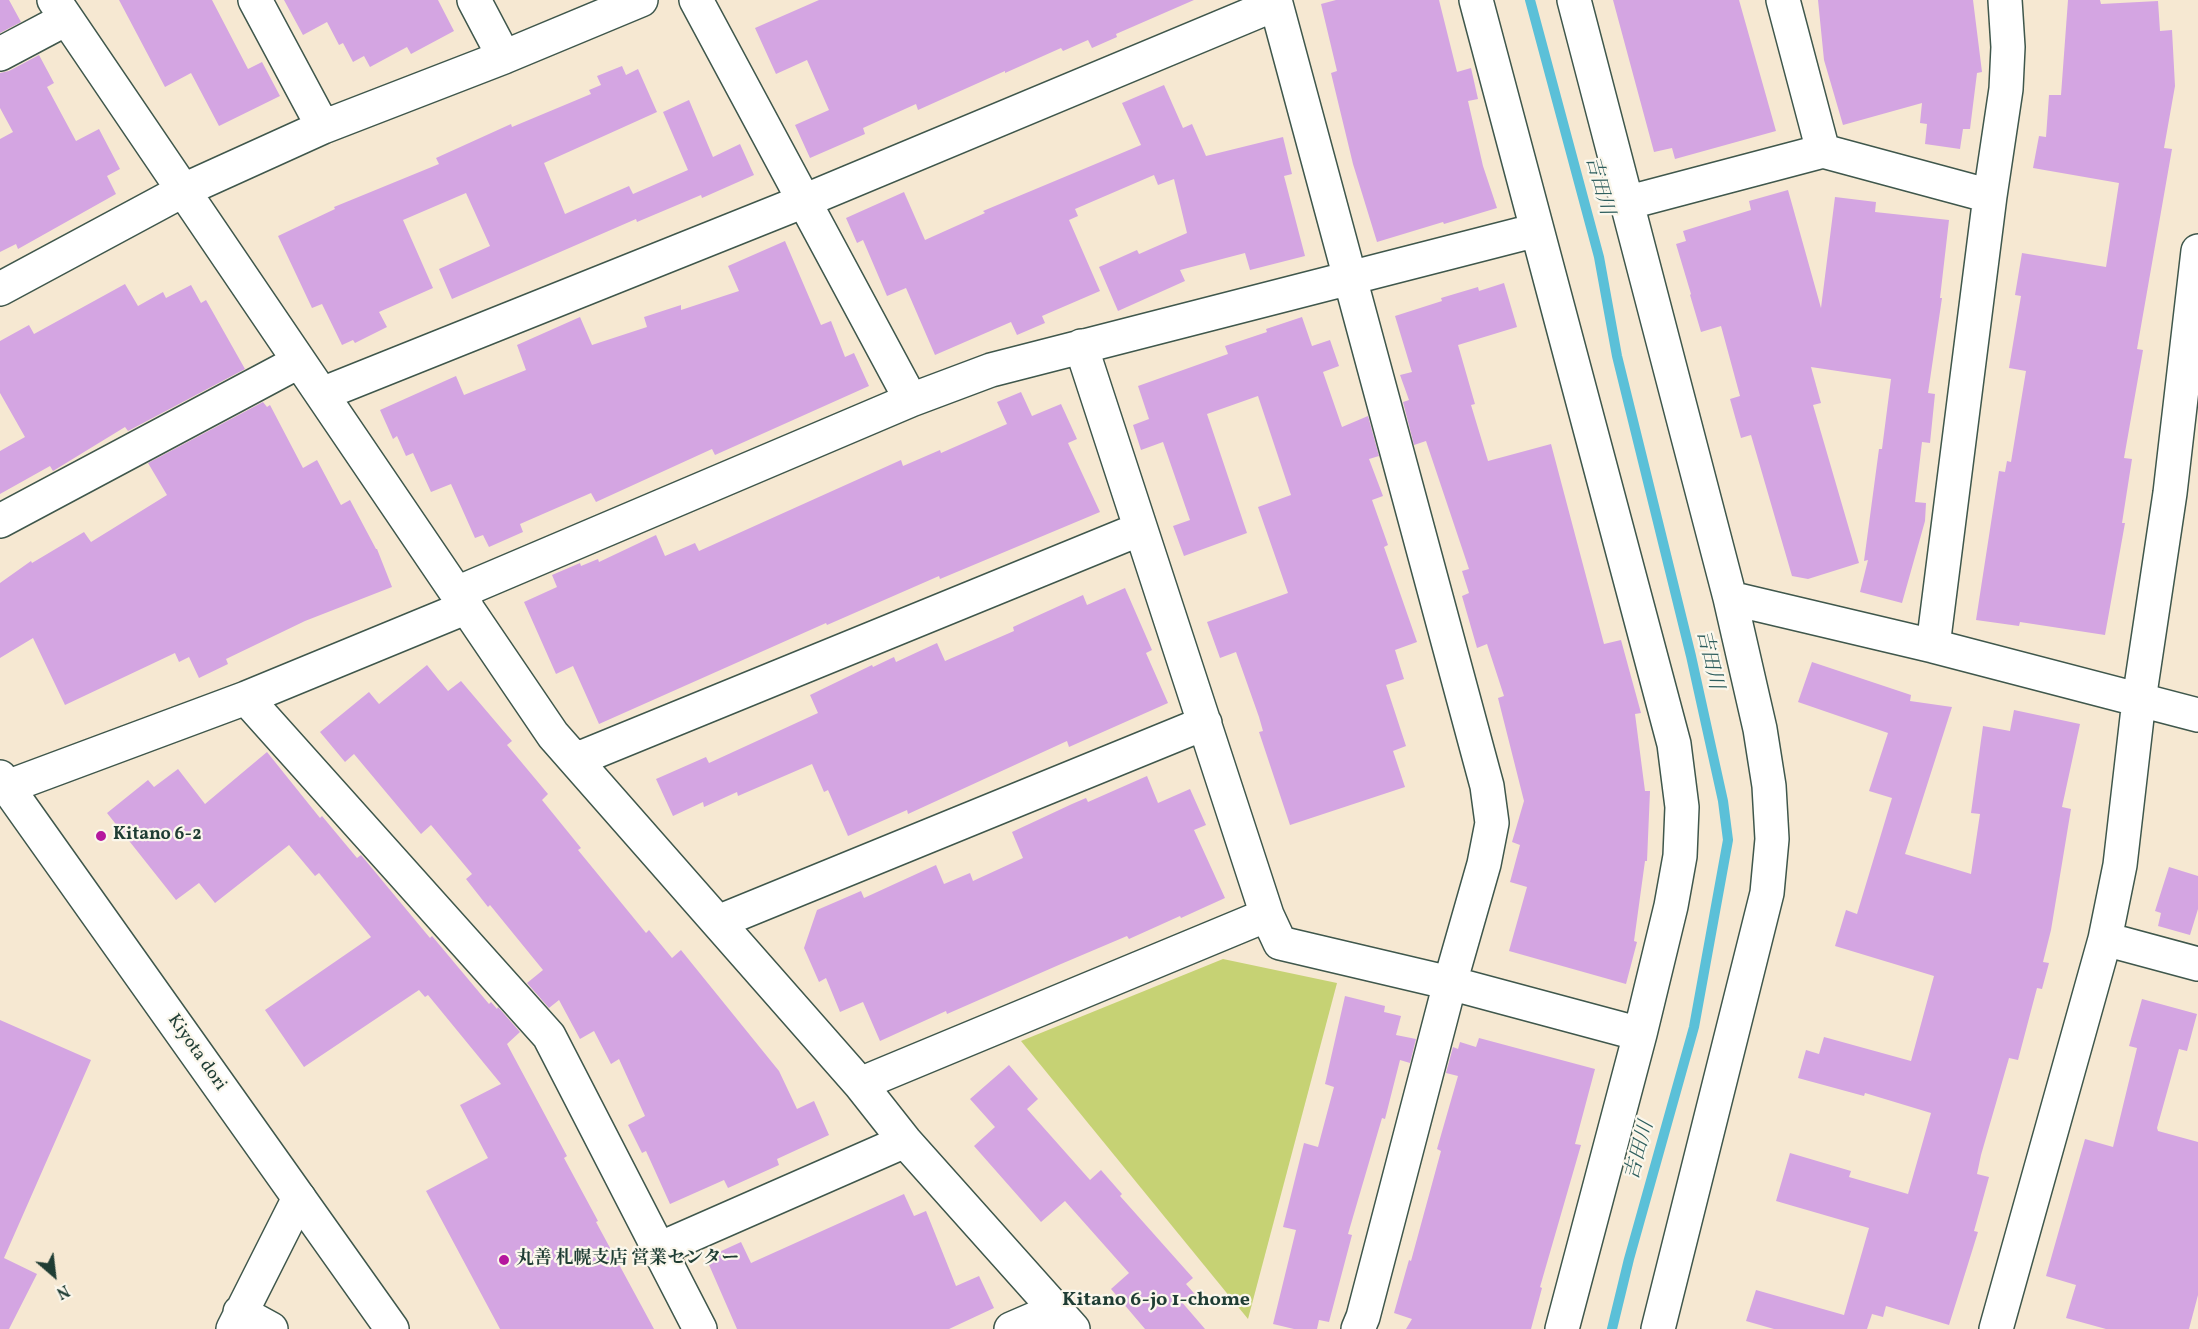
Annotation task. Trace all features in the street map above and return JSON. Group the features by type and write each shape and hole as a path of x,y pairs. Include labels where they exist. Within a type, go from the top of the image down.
{"street":[{"path":"255,0 323,127"},
{"path":"474,0 504,57"},
{"path":"0,289 184,190 323,127 504,57 641,0"},
{"path":"696,0 911,400"},
{"path":"1476,0 1674,744 1682,807 1680,856 1671,906 1640,1034 1562,1329"},
{"path":"1574,0 1730,598 1760,729 1769,786 1772,839 1768,882 1658,1329"},
{"path":"1784,0 1823,151"},
{"path":"1933,646 1990,196 2006,89 2008,47 2005,0"},
{"path":"322,394 804,201 1275,2 1487,786 1492,823 1484,864 1450,983 1364,1317 1358,1329"},
{"path":"0,54 60,9 553,735 860,1084 905,1141 1064,1319"},
{"path":"1626,203 1823,151 1990,196"},
{"path":"3,782 246,698 911,400 991,370 1537,230"},
{"path":"1996,1329 2105,939 2120,866 2139,700 2184,497 2198,251"},
{"path":"1082,346 1267,915 1280,943 1450,983 1640,1034"},
{"path":"0,522 298,362"},
{"path":"575,760 1140,529"},
{"path":"1730,598 1933,646 2198,715"},
{"path":"246,698 549,1036 700,1329"},
{"path":"718,922 1205,723"},
{"name":"Kiyota dori","path":"3,782 392,1329"},
{"path":"860,1084 1267,915"},
{"path":"2105,939 2198,964"},
{"path":"659,1249 905,1141"},
{"path":"271,1329 237,1320 299,1198"},
{"path":"1011,1329 1064,1319"}],"green space":[{"path":"1223,959 1337,983 1248,1319 1021,1041"}],"building":[{"path":"0,0 9,0 21,22 0,33"},
{"path":"119,0 212,0 248,69 262,62 280,96 219,126 191,73 165,87"},
{"path":"284,0 438,0 454,31 411,54 407,47 370,67 364,56 353,62 343,43 339,45 327,22 303,35"},
{"path":"819,0 1194,0 1116,34 1117,37 1092,48 1088,40 1063,51 1061,48 918,110 916,104 863,128 865,134 810,158 795,125 829,110 807,60 776,74 755,28"},
{"path":"1336,0 1439,0 1457,72 1471,68 1478,99 1468,101 1483,166 1497,208 1377,242 1353,164 1331,73 1337,71 1321,4"},
{"path":"1613,0 1739,0 1776,131 1675,159 1672,148 1654,152"},
{"path":"1818,0 1973,0 1982,72 1977,73 1970,129 1963,129 1960,149 1925,144 1927,124 1920,123 1922,103 1843,125 1824,60"},
{"path":"2068,0 2100,0 2101,4 2158,1 2160,31 2172,30 2175,86 2164,148 2172,149 2137,349 2143,350 2124,458 2132,459 2122,523 2125,523 2105,635 2020,622 2019,626 1976,620 1999,471 2005,472 2007,461 2011,462 2026,371 2009,368 2021,296 2015,295 2022,253 2106,267 2119,183 2033,168 2039,136 2046,137 2049,95 2061,95"},
{"path":"39,55 54,83 47,87 76,141 99,129 120,169 107,176 116,194 18,249 16,244 0,252 0,139 13,132 0,108 0,73 9,71"},
{"path":"622,66 626,75 638,69 657,112 544,163 565,214 629,186 633,194 688,170 663,112 689,100 713,157 740,144 754,175 702,198 701,195 637,222 636,219 452,299 439,269 490,246 466,193 403,220 433,288 379,312 387,327 355,343 353,340 342,345 322,304 312,308 278,236 335,209 334,207 439,164 436,158 511,124 512,127 591,94 589,90 601,85 597,76"},
{"path":"1164,85 1183,128 1192,124 1206,156 1283,137 1292,174 1284,176 1305,256 1250,270 1245,253 1180,270 1185,281 1118,311 1099,267 1137,250 1139,254 1187,233 1174,179 1158,185 1154,175 1075,209 1078,216 1069,220 1100,291 1042,316 1045,323 1017,335 1011,322 935,355 906,288 887,296 863,240 857,243 846,218 904,192 925,240 985,213 983,211 1141,145 1122,103"},
{"path":"1788,190 1821,308 1835,197 1876,202 1875,212 1949,220 1940,298 1942,298 1928,393 1935,394 1930,443 1922,442 1915,502 1926,503 1925,521 1902,603 1860,592 1868,560 1864,561 1891,379 1811,367 1821,403 1813,405 1859,563 1808,579 1792,576 1751,435 1741,438 1730,399 1740,396 1721,326 1701,332 1690,295 1676,244 1686,241 1683,231 1751,210 1749,201"},
{"path":"785,241 821,325 831,321 845,357 854,353 869,386 715,455 712,449 596,502 591,493 520,524 523,532 489,547 483,535 475,538 451,484 431,492 413,453 406,456 397,436 393,439 380,410 456,376 464,395 526,370 517,345 580,317 592,345 647,327 644,317 681,305 681,310 739,291 728,266"},
{"path":"1504,283 1517,327 1458,345 1475,404 1471,405 1488,461 1551,444 1604,644 1621,640 1641,713 1635,714 1645,791 1650,791 1647,861 1645,861 1634,941 1637,942 1626,984 1509,951 1527,887 1510,882 1520,845 1512,842 1524,801 1498,698 1504,696 1487,644 1477,648 1462,596 1469,593 1462,571 1469,569 1426,441 1414,445 1403,402 1409,400 1400,375 1412,372 1395,316 1442,301 1441,298 1478,287 1479,291"},
{"path":"125,284 138,306 163,292 166,298 191,285 201,303 206,300 245,369 128,431 125,427 53,471 50,466 0,494 0,451 25,437 0,393 0,341 29,325 34,334"},
{"path":"1302,317 1312,346 1330,340 1339,366 1323,372 1342,427 1368,416 1379,456 1369,459 1383,496 1372,500 1388,545 1384,547 1417,642 1395,650 1404,679 1386,685 1406,746 1393,751 1405,787 1290,825 1259,732 1263,731 1259,717 1236,652 1220,658 1207,622 1288,593 1258,507 1291,495 1258,396 1207,414 1247,533 1184,556 1173,526 1190,520 1163,442 1141,450 1133,425 1149,419 1138,386 1228,354 1225,346"},
{"path":"1021,392 1032,416 1061,404 1077,439 1068,443 1100,512 940,579 939,576 827,625 826,623 599,724 573,666 556,674 524,602 557,587 552,575 580,563 581,566 598,559 599,562 656,535 665,556 695,543 699,551 901,460 903,466 940,450 941,453 1007,424 997,402"},
{"path":"263,402 267,407 270,405 303,468 317,460 341,505 350,500 377,549 392,587 305,621 226,659 228,664 199,678 189,657 179,662 175,653 65,705 33,638 0,658 0,583 31,561 32,563 84,532 91,542 167,495 148,463"},
{"path":"1125,588 1152,650 1146,653 1168,703 1069,747 1067,741 908,814 907,810 848,836 828,790 824,792 812,764 738,796 737,792 704,807 703,802 673,816 656,779 706,757 709,763 818,713 810,695 872,665 873,667 894,657 896,662 937,643 945,661 1014,631 1013,627 1083,595 1087,605"},
{"path":"1812,662 1911,695 1910,701 1952,707 1905,854 1971,874 1980,814 1971,813 1983,726 2010,731 2014,710 2080,724 2062,807 2071,809 2051,930 2043,962 2049,963 2042,989 2037,988 2018,1060 2009,1058 1981,1155 1977,1174 1989,1177 1974,1231 1978,1232 1949,1325 1886,1306 1883,1317 1872,1314 1867,1329 1774,1329 1746,1321 1756,1290 1844,1315 1869,1228 1776,1201 1790,1153 1851,1171 1849,1177 1908,1194 1931,1113 1865,1093 1864,1096 1798,1078 1806,1050 1819,1054 1824,1037 1911,1061 1934,976 1835,946 1846,910 1857,914 1892,798 1869,791 1888,733 1798,702"},
{"path":"427,665 448,691 461,681 512,741 507,745 548,794 542,800 581,848 578,850 646,933 649,930 672,958 681,950 779,1071 797,1109 814,1101 829,1135 777,1159 779,1165 728,1188 724,1180 670,1204 646,1151 642,1153 628,1125 645,1116 619,1059 611,1064 594,1031 580,1039 559,1000 549,1008 527,983 543,970 466,879 472,874 431,825 421,834 354,754 345,762 320,732 369,692 379,704"},
{"path":"267,752 320,818 322,816 357,858 361,855 489,1004 491,1002 497,1009 498,1007 520,1032 507,1044 567,1156 564,1158 598,1221 596,1222 654,1329 500,1329 426,1191 488,1158 460,1105 501,1084 428,995 425,997 419,990 304,1067 265,1010 371,937 319,873 315,876 289,845 215,903 199,883 176,900 107,813 148,780 154,787 178,769 205,804"},
{"path":"1147,776 1158,803 1190,789 1206,825 1194,830 1225,898 1129,939 1127,936 947,1014 946,1011 880,1041 863,1002 840,1012 826,978 819,982 804,948 817,910 861,891 864,898 936,865 944,884 970,873 973,881 1023,858 1012,832 1086,798 1088,802"},
{"path":"2169,867 2198,876 2198,909 2190,935 2158,926 2161,913 2155,911"},
{"path":"1345,996 1385,1006 1384,1012 1401,1016 1396,1035 1416,1039 1410,1063 1400,1060 1385,1119 1382,1118 1348,1234 1352,1235 1329,1322 1319,1320 1317,1329 1294,1329 1273,1324 1296,1230 1283,1227 1304,1143 1318,1147 1334,1087 1325,1084"},
{"path":"2142,999 2197,1014 2187,1051 2179,1049 2157,1128 2158,1131 2198,1142 2198,1295 2189,1329 2106,1329 2066,1318 2076,1285 2046,1276 2085,1139 2113,1147 2137,1048 2129,1046"},
{"path":"0,1020 91,1060 4,1258 37,1274 9,1329 0,1329"},
{"path":"1479,1038 1595,1069 1575,1144 1581,1145 1540,1287 1542,1288 1531,1329 1406,1329 1412,1319 1394,1313 1409,1260 1411,1261 1441,1151 1437,1149 1458,1076 1446,1073 1453,1047 1458,1049 1460,1042 1476,1047"},
{"path":"1009,1065 1038,1099 1027,1109 1090,1180 1101,1170 1122,1194 1120,1196 1193,1278 1186,1284 1206,1307 1180,1300 1205,1329 1145,1329 1111,1289 1129,1273 1065,1201 1041,1222 974,1146 995,1127 970,1099"},
{"path":"904,1194 914,1216 926,1211 956,1286 979,1276 994,1308 949,1329 737,1329 706,1258 741,1242 751,1263"}],"waterway":[{"name":"吉田川","path":"1530,0 1599,257 1617,356 1691,656 1723,801 1728,840 1694,1027 1629,1259 1612,1329"}],"place":[{"name":"Kitano 6-2","path":"101,836"},
{"name":"丸善 札幌支店 営業センター","path":"504,1260"}],"district":[{"name":"Kitano 6-jo 1-chome","path":"1156,1301"}]}
